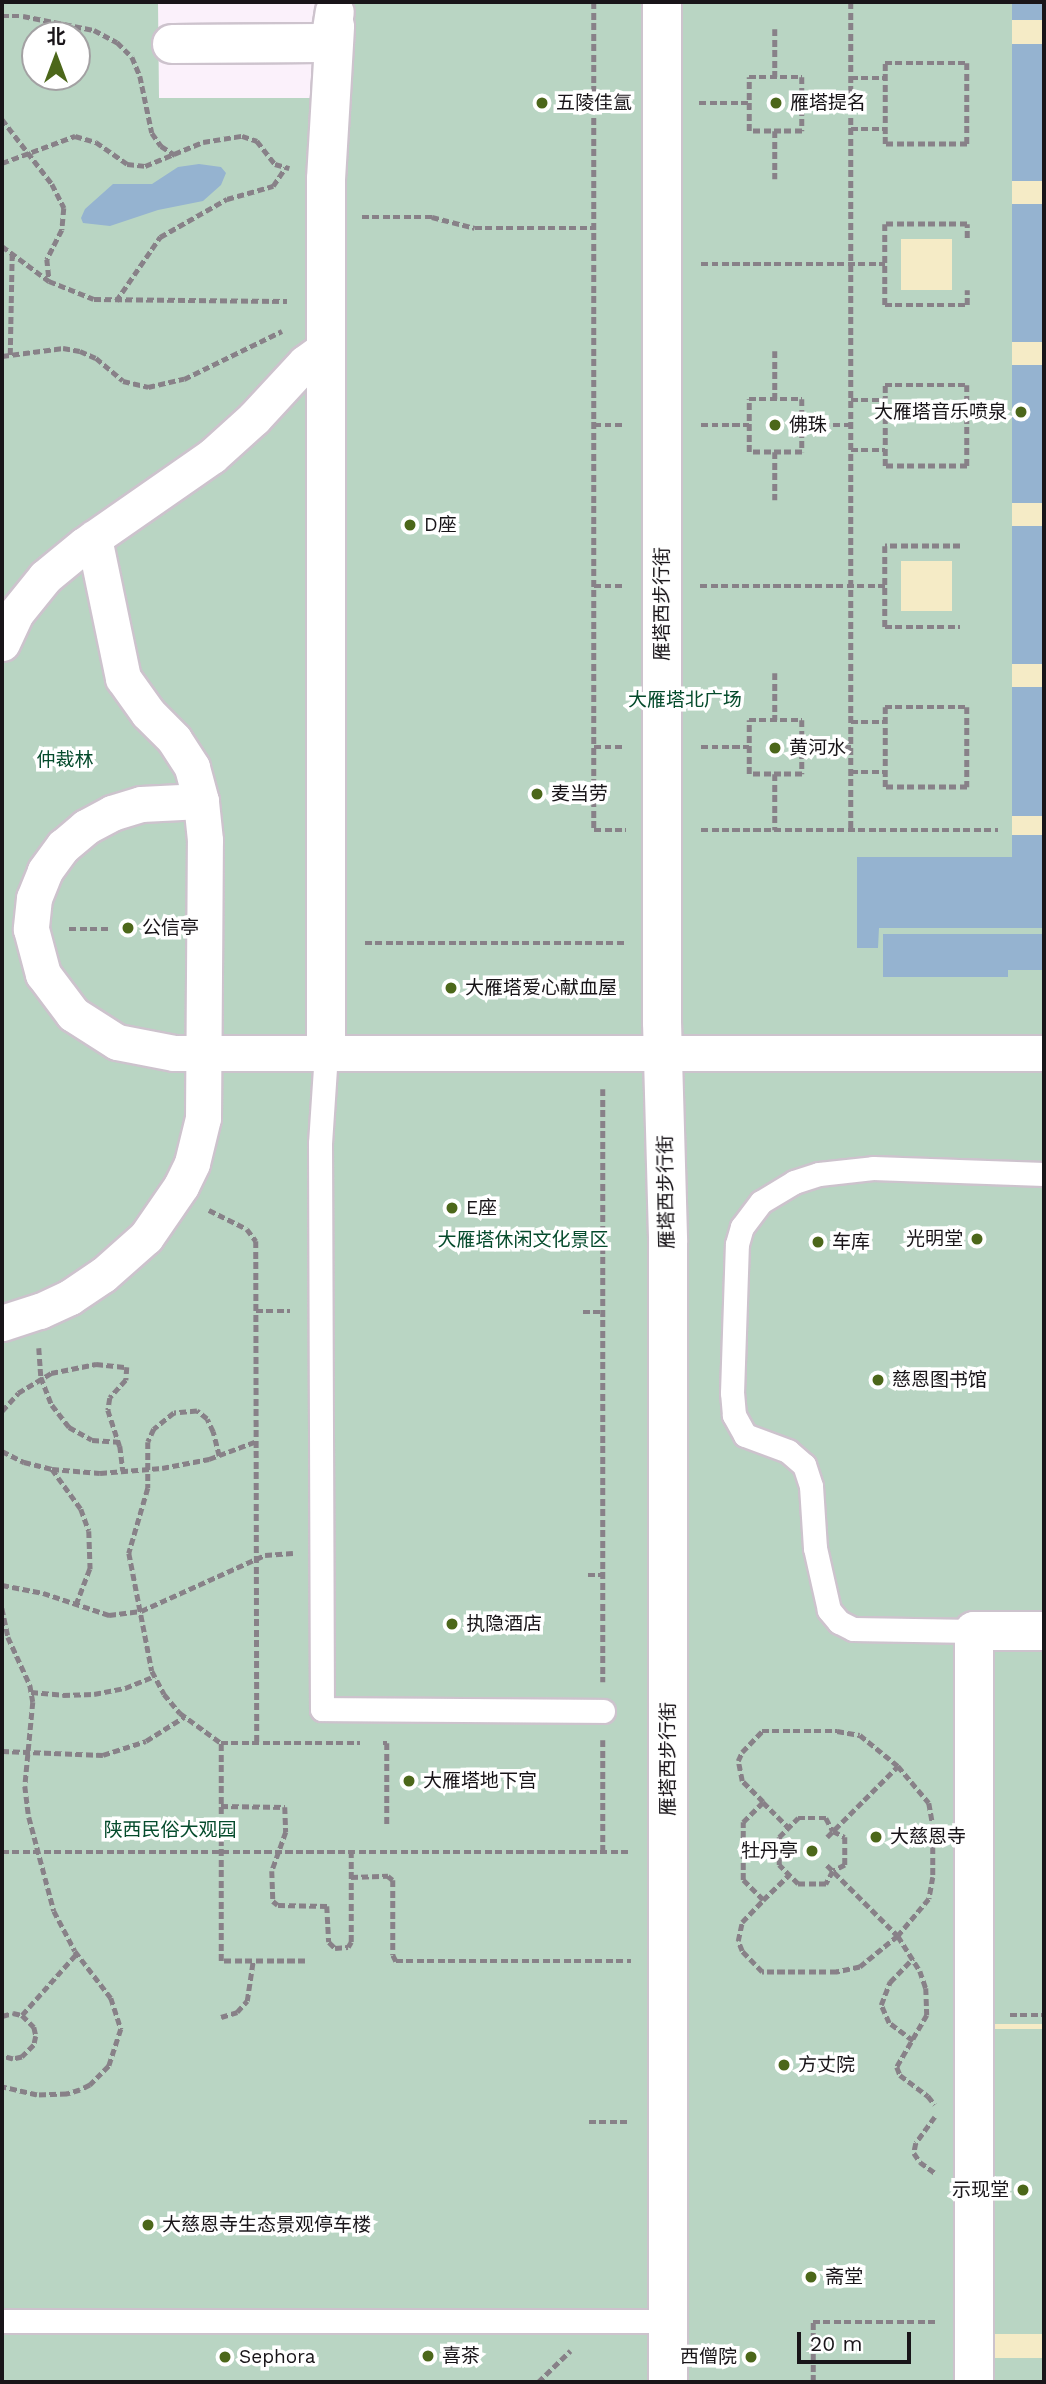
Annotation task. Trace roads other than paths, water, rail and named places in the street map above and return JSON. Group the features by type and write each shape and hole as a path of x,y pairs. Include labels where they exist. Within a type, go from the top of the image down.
{"street":[{"name":"雁塔西步行街","path":"662,2 662,943 668,1242 668,2382"},
{"path":"172,44 321,43 331,36 335,14"},
{"path":"326,1053 326,217 335,14"},
{"path":"2,643 29,594 54,568 212,456 254,418 305,363 326,326"},
{"path":"4,1323 44,1309 92,1282 146,1237 177,1193 199,1141 205,1101 205,840 201,801 186,758 174,740 132,693 123,678 94,538"},
{"path":"201,801 141,804 112,813 86,827 63,846 45,871 34,898 31,929 43,974 73,1014 117,1042 174,1053 1044,1053"},
{"path":"974,2382 974,1631 1044,1631"}],"lane":[{"path":"326,1053 320,1143 322,1709 603,1711"},
{"path":"974,1631 853,1629 839,1622 830,1610 815,1548 811,1486 804,1465 788,1451 745,1435 734,1415 732,1392 737,1244 742,1227 761,1202 794,1182 820,1174 873,1168 1044,1174"},
{"path":"2,2321 668,2321"}],"water":[{"path":"1012,2 1044,2 1044,20 1012,20"},
{"path":"1012,44 1044,44 1044,181 1012,181"},
{"path":"199,164 221,167 226,173 221,185 203,201 158,210 110,226 83,223 81,218 85,209 113,184 152,184 178,167"},
{"path":"1012,204 1044,204 1044,342 1012,342"},
{"path":"1012,365 1044,365 1044,503 1012,503"},
{"path":"1012,526 1044,526 1044,664 1012,664"},
{"path":"1012,687 1044,687 1044,816 1012,816"},
{"path":"1012,835 1044,835 1044,928 879,928 878,948 857,948 857,857 1012,857"},
{"path":"883,934 1044,934 1044,970 1008,970 1008,977 883,977"}],"place":[{"name":"五陵佳氲","path":"542,103"},
{"name":"雁塔提名","path":"776,103"},
{"name":"大雁塔音乐喷泉","path":"1021,412"},
{"name":"佛珠","path":"775,425"},
{"name":"D座","path":"410,525"},
{"name":"黄河水","path":"775,748"},
{"name":"麦当劳","path":"537,794"},
{"name":"公信亭","path":"128,928"},
{"name":"大雁塔爱心献血屋","path":"451,988"},
{"name":"E座","path":"452,1208"},
{"name":"光明堂","path":"977,1239"},
{"name":"车库","path":"818,1242"},
{"name":"慈恩图书馆","path":"878,1380"},
{"name":"执隐酒店","path":"452,1624"},
{"name":"大雁塔地下宫","path":"409,1781"},
{"name":"大慈恩寺","path":"876,1837"},
{"name":"牡丹亭","path":"812,1851"},
{"name":"方丈院","path":"784,2065"},
{"name":"示现堂","path":"1023,2190"},
{"name":"大慈恩寺生态景观停车楼","path":"148,2225"},
{"name":"斋堂","path":"811,2277"},
{"name":"喜茶","path":"428,2356"},
{"name":"Sephora","path":"225,2357"},
{"name":"西僧院","path":"751,2357"}],"park label":[{"name":"大雁塔北广场","path":"685,700"},
{"name":"仲裁林","path":"65,760"},
{"name":"大雁塔休闲文化景区","path":"523,1240"},
{"name":"陕西民俗大观园","path":"170,1830"}]}
